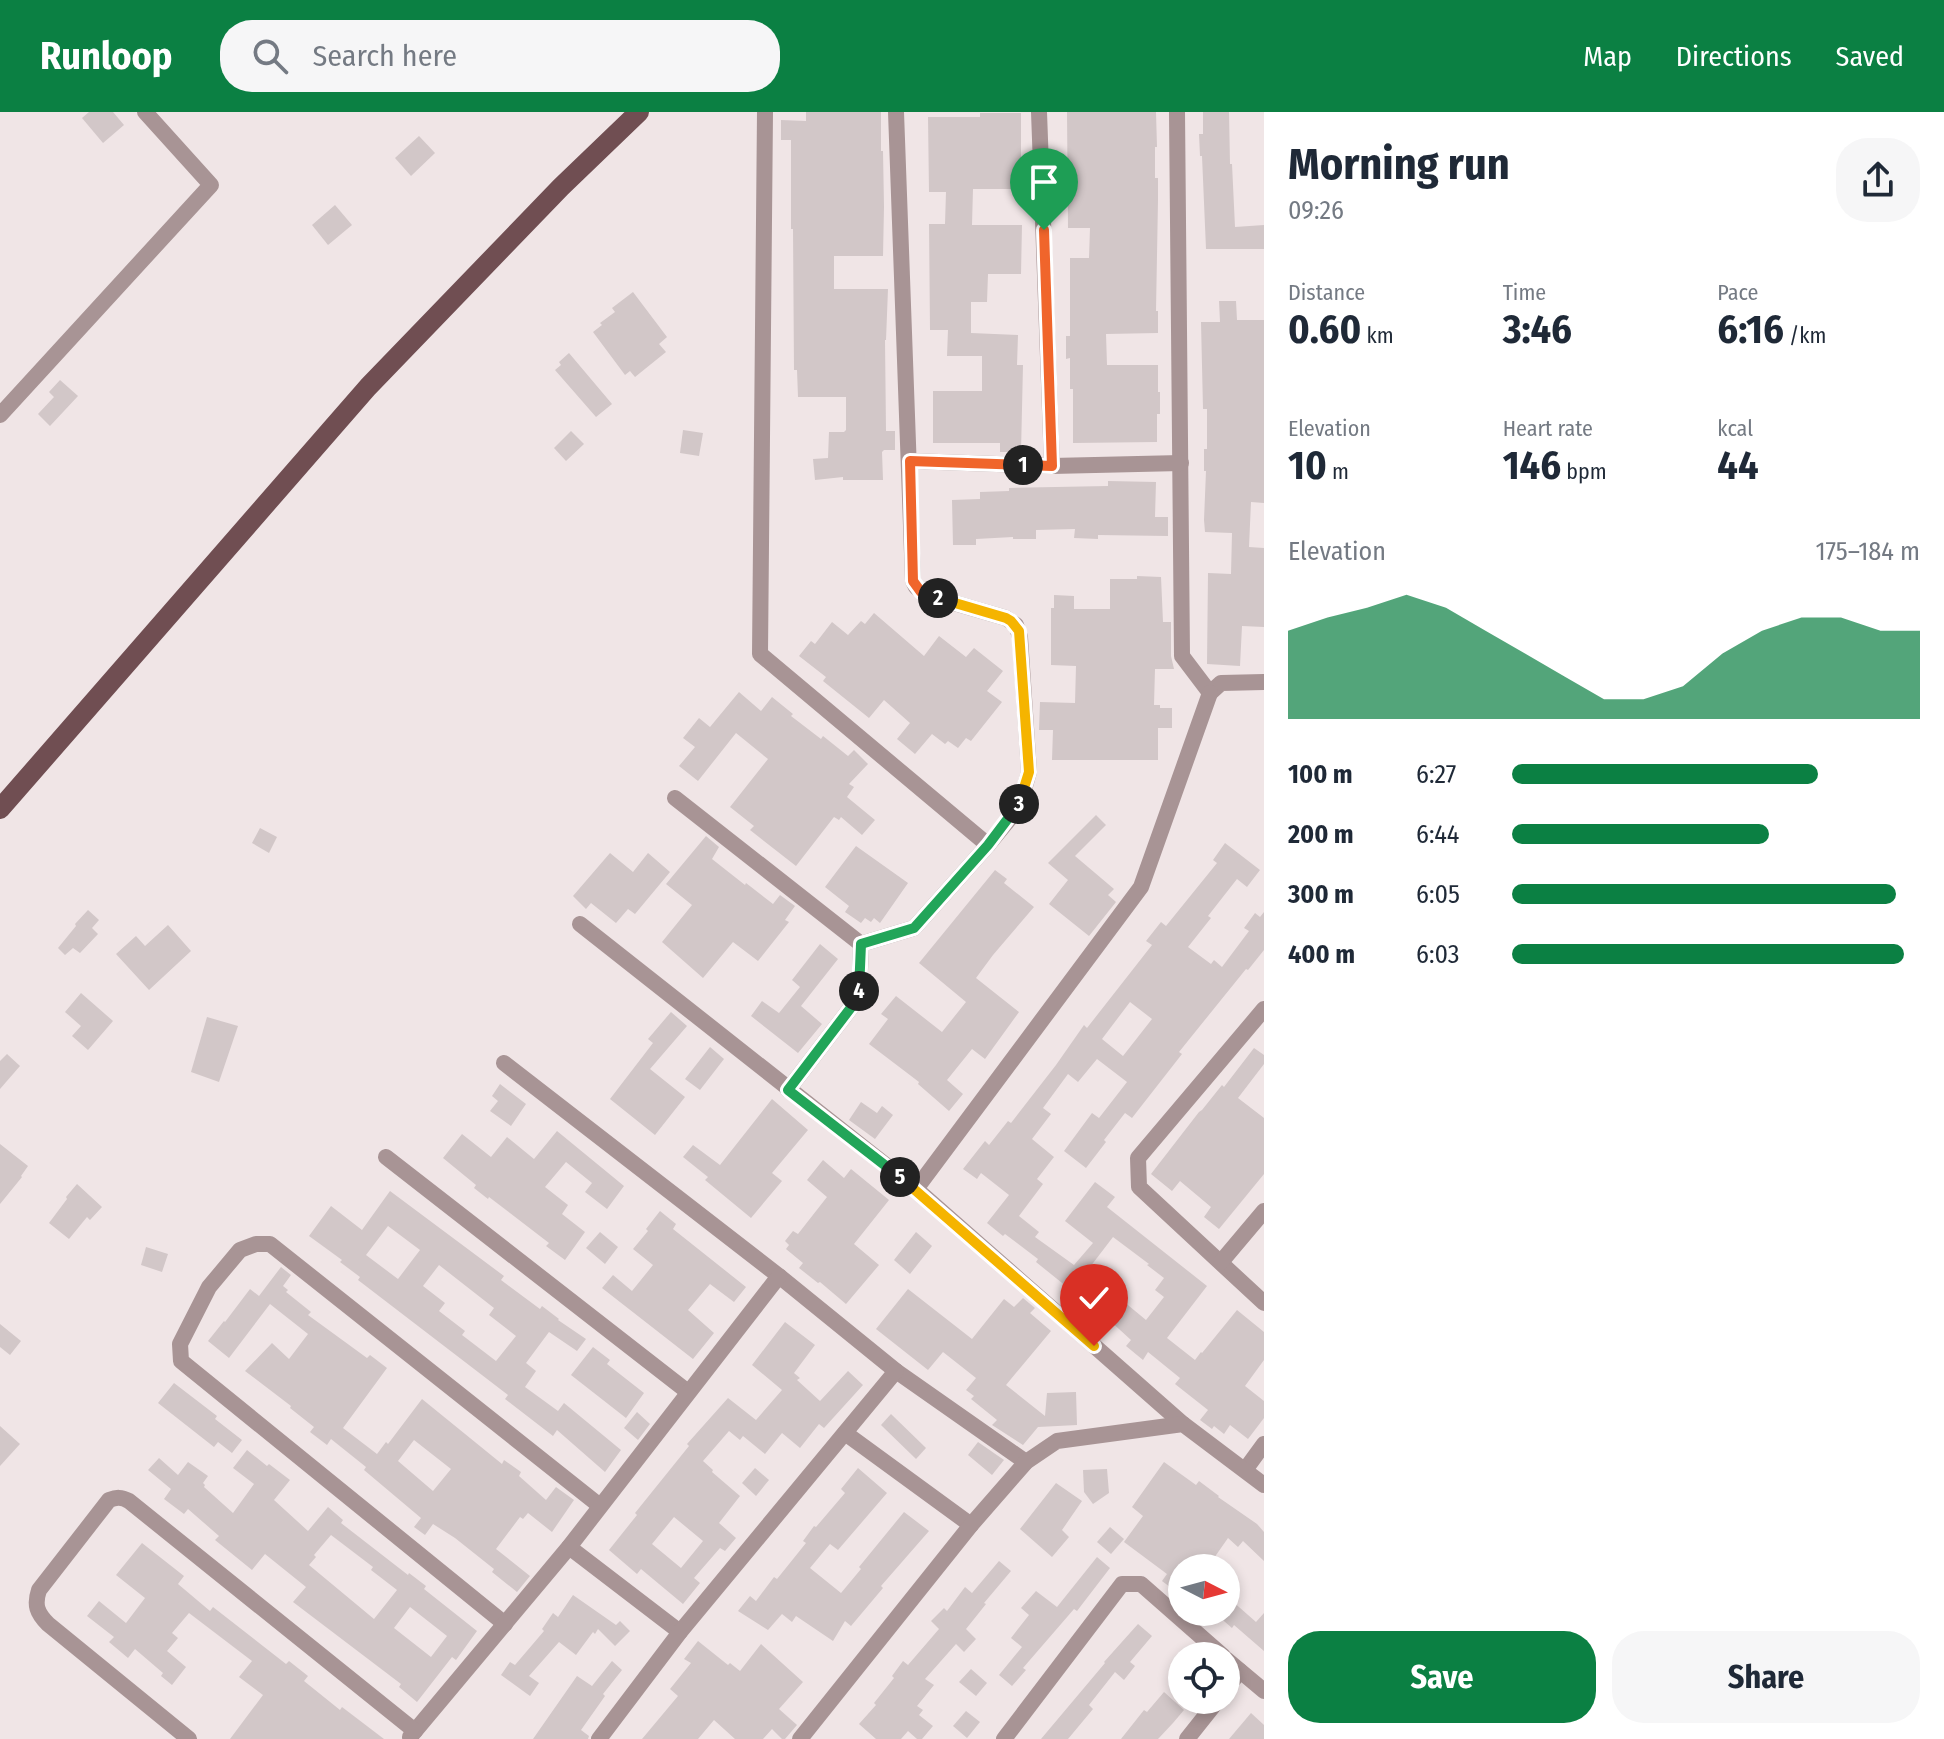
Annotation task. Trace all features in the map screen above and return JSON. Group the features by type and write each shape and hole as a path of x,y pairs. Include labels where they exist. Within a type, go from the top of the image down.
{"main road":[{"path":"0,809 368,387 561,187 639,112"}],"street":[{"path":"0,415 211,185 145,112"},
{"path":"765,112 760,654 988,845"},
{"path":"861,944 914,928 1019,807 1029,772 1019,631 1006,618 927,595 916,587 912,575 896,112"},
{"path":"1039,112 1052,466"},
{"path":"1177,112 1182,656 1210,693"},
{"path":"910,461 1052,466 1181,463"},
{"path":"916,1189 1141,887 1210,693 1221,683 1264,682"},
{"path":"675,798 861,944"},
{"path":"580,924 916,1189 1183,1424 1264,1485"},
{"path":"788,1090 859,997 861,944"},
{"path":"1264,1009 1138,1158 1139,1187 1264,1303"},
{"path":"504,1063 779,1276 896,1371 1026,1462"},
{"path":"386,1157 688,1392"},
{"path":"1221,1262 1264,1211"},
{"path":"505,1624 181,1361 180,1344 209,1287 240,1250 256,1244 270,1244 600,1506"},
{"path":"189,1739 39,1615 36,1606 39,1590 109,1500 123,1498 129,1501 412,1735 569,1547 779,1276"},
{"path":"599,1739 680,1632 896,1371"},
{"path":"809,1736 971,1525 1026,1462 1057,1441 1183,1424"},
{"path":"845,1433 971,1525"},
{"path":"1245,1470 1264,1444"},
{"path":"569,1547 680,1632"},
{"path":"1004,1739 1122,1584 1141,1584 1206,1642"},
{"path":"1240,1671 1264,1691"},
{"path":"1187,1739 1207,1714"}],"building":[{"path":"89,112 113,112 124,125 103,143 82,118"},
{"path":"806,112 881,112 883,256 834,256 834,289 888,289 886,431 895,431 895,450 882,452 883,480 843,480 843,477 815,480 813,459 828,458 829,432 846,430 846,397 798,397 797,370 794,370 791,140 781,140 781,120 806,121"},
{"path":"1067,112 1156,112 1158,333 1106,334 1107,365 1158,365 1160,414 1157,414 1157,442 1073,443 1073,389 1070,389 1070,358 1066,359 1066,336 1070,336 1070,258 1089,258 1090,228 1068,228"},
{"path":"1203,112 1229,112 1235,227 1264,225 1264,249 1206,249 1199,134 1203,134"},
{"path":"980,113 1021,113 1021,189 973,189 972,225 1022,225 1021,274 988,274 987,302 971,302 971,333 1018,335 1017,365 1023,365 1021,452 1000,452 1000,443 933,443 933,391 982,391 982,356 947,356 948,330 930,330 929,224 945,224 946,192 929,192 928,117 980,117"},
{"path":"419,136 435,153 411,176 395,158"},
{"path":"335,205 352,225 328,245 312,225"},
{"path":"633,292 667,337 659,344 666,352 635,377 630,371 625,375 593,332 615,312 612,308"},
{"path":"1219,301 1236,301 1237,320 1264,320 1264,503 1251,502 1249,547 1264,548 1264,627 1242,626 1240,666 1207,664 1208,573 1231,574 1232,533 1205,532 1204,520 1207,409 1203,409 1201,322 1220,322"},
{"path":"569,353 612,404 596,417 555,370"},
{"path":"60,380 78,396 50,426 38,414 54,397 49,392"},
{"path":"683,430 703,433 699,456 680,453"},
{"path":"571,431 584,444 566,461 554,448"},
{"path":"1108,481 1156,482 1155,517 1168,517 1168,536 1098,535 1098,539 1074,538 1075,529 1036,530 1036,539 976,539 976,545 953,545 952,500 980,499 980,492 1009,491 1009,488 1108,486"},
{"path":"1137,576 1161,577 1163,622 1171,622 1174,669 1155,669 1154,705 1172,708 1172,728 1158,728 1158,760 1052,760 1053,730 1039,730 1040,702 1075,703 1076,666 1051,665 1051,608 1054,608 1054,595 1074,596 1074,609 1110,609 1110,579 1137,579"},
{"path":"874,613 924,656 939,636 966,657 974,648 1003,671 987,691 1002,702 971,741 966,738 958,748 948,741 945,744 932,734 915,754 897,739 910,723 884,700 869,718 823,681 826,677 799,656 811,641 815,644 832,622 848,635 861,621 865,624"},
{"path":"739,692 761,711 772,697 821,739 823,736 848,756 854,750 868,764 849,784 854,787 847,797 875,820 862,835 841,817 839,820 834,817 796,866 750,830 754,826 730,807 768,759 736,733 698,781 679,766 695,747 683,738 699,718 710,727"},
{"path":"1096,815 1106,825 1075,856 1114,889 1108,895 1116,902 1089,936 1049,904 1068,880 1048,863"},
{"path":"260,828 277,837 269,853 252,843"},
{"path":"706,836 719,847 712,859 745,885 773,904 780,895 795,906 785,920 789,922 758,961 733,942 703,978 662,942 692,905 666,884"},
{"path":"1225,843 1260,870 1247,887 1237,879 1188,947 1211,964 1214,960 1222,967 1249,931 1244,928 1255,913 1260,917 1264,912 1264,950 1179,1052 1182,1054 1132,1118 1125,1113 1086,1168 1064,1151 1092,1113 1099,1118 1127,1082 1097,1059 1078,1082 1068,1074 1043,1108 1051,1114 1032,1139 1054,1157 1037,1179 1043,1184 1019,1216 1039,1232 1035,1237 1074,1265 1093,1243 1065,1221 1095,1182 1115,1197 1107,1207 1207,1286 1167,1338 1195,1360 1237,1310 1264,1332 1264,1360 1245,1386 1264,1401 1264,1418 1248,1439 1230,1425 1224,1434 1200,1420 1208,1410 1175,1384 1180,1378 1148,1352 1143,1360 1126,1346 1131,1340 1108,1319 1123,1301 1146,1320 1164,1297 1155,1290 1164,1278 1113,1237 1087,1271 1093,1276 1077,1295 1036,1262 1038,1259 987,1223 1009,1195 981,1173 977,1179 963,1169 985,1141 989,1145 1008,1121 1011,1123 1084,1025 1087,1028 1152,945 1146,941 1161,922 1166,926 1217,863 1213,860","holes":["1130,1002 1152,1019 1123,1056 1102,1039"]},
{"path":"856,846 908,883 880,923 874,918 871,922 865,918 861,923 845,912 849,906 825,887"},
{"path":"610,853 633,872 648,853 670,872 635,914 628,909 616,923 591,903 586,909 573,896"},
{"path":"995,870 1007,879 1004,883 1034,907 976,978 1019,1012 985,1059 972,1049 947,1080 963,1094 949,1111 919,1082 869,1044 888,1019 881,1014 896,996 942,1032 966,1002 919,963"},
{"path":"88,910 99,920 92,928 98,934 80,953 73,948 65,955 58,948"},
{"path":"168,925 191,951 149,990 116,954 136,936 145,946"},
{"path":"820,944 838,959 801,1006 822,1024 798,1053 751,1016 762,1001 779,1013 800,987 792,980"},
{"path":"81,993 113,1021 88,1050 72,1036 81,1026 65,1012"},
{"path":"671,1012 687,1026 650,1069 685,1097 655,1135 610,1099 653,1043 648,1039"},
{"path":"207,1017 238,1026 219,1082 191,1072"},
{"path":"710,1047 724,1059 700,1090 685,1079"},
{"path":"1254,1048 1264,1055 1264,1064 1238,1098 1264,1118 1264,1174 1219,1229 1204,1217 1211,1207 1180,1181 1172,1191 1151,1174"},
{"path":"7,1054 20,1066 0,1089 0,1061"},
{"path":"500,1084 526,1104 511,1126 490,1111 498,1101 492,1096"},
{"path":"772,1099 808,1130 772,1173 782,1181 751,1218 705,1180 708,1177 683,1157 693,1145 720,1165"},
{"path":"861,1102 877,1113 882,1106 893,1115 875,1139 849,1120"},
{"path":"557,1131 624,1186 607,1209 585,1192 592,1183 566,1162 545,1187 568,1205 562,1214 585,1232 565,1260 546,1246 549,1243 474,1188 476,1185 443,1158 462,1134 491,1157 507,1137 534,1159"},
{"path":"0,1144 28,1166 0,1204"},
{"path":"823,1160 844,1178 851,1169 889,1200 854,1244 879,1265 846,1304 799,1268 803,1263 786,1249 789,1245 785,1241 793,1231 798,1234 827,1197 807,1180"},
{"path":"77,1184 102,1207 90,1220 87,1217 69,1239 49,1223"},
{"path":"390,1191 504,1276 501,1280 586,1339 577,1351 549,1332 526,1363 536,1371 525,1387 558,1411 564,1403 621,1450 605,1472 557,1430 553,1436 505,1399 508,1395 358,1280 360,1277 340,1262 342,1260 309,1236 331,1206 362,1230","holes":["388,1226 420,1250 398,1279 366,1255","439,1265 494,1308 489,1315 516,1336 496,1361 462,1335 465,1331 439,1311 445,1303 423,1286"]},
{"path":"660,1211 676,1224 673,1229 746,1287 734,1302 710,1284 688,1310 714,1333 693,1359 602,1288 613,1275 632,1291 653,1265 633,1249"},
{"path":"600,1232 618,1247 605,1264 586,1248"},
{"path":"916,1232 932,1246 910,1274 894,1260"},
{"path":"146,1247 168,1254 162,1272 141,1265"},
{"path":"281,1267 291,1275 283,1286 288,1290 286,1292 311,1312 308,1315 367,1358 370,1355 387,1368 343,1428 377,1454 422,1399 502,1464 504,1460 521,1472 519,1476 546,1500 556,1487 574,1500 552,1532 528,1513 523,1519 520,1517 496,1549 530,1576 517,1592 492,1572 494,1569 433,1524 425,1535 414,1527 421,1518 364,1470 366,1467 331,1439 327,1445 310,1432 314,1427 245,1371 272,1343 289,1359 308,1334 270,1304 229,1358 208,1341 250,1289 259,1296","holes":["414,1440 451,1469 433,1491 398,1461"]},
{"path":"908,1289 972,1339 1004,1299 1014,1307 1023,1298 1035,1308 1030,1313 1051,1331 1006,1385 1045,1416 1047,1393 1076,1392 1077,1425 1038,1427 1023,1445 992,1425 997,1420 971,1399 974,1396 966,1390 976,1378 943,1352 928,1370 876,1329"},
{"path":"785,1322 815,1345 794,1373 800,1378 797,1380 820,1401 848,1371 863,1385 824,1428 819,1424 800,1448 782,1433 765,1454 743,1436 740,1440 729,1431 703,1461 740,1496 719,1523 736,1538 725,1551 720,1548 694,1578 700,1583 683,1604 641,1569 637,1574 609,1550 689,1446 687,1444 728,1398 756,1420 782,1390 752,1365","holes":["674,1517 703,1541 681,1568 652,1544"]},
{"path":"0,1324 21,1341 10,1355 0,1347"},
{"path":"593,1347 610,1360 607,1364 644,1393 626,1418 571,1375"},
{"path":"174,1383 242,1440 232,1453 218,1442 214,1447 158,1403"},
{"path":"637,1412 650,1424 638,1440 624,1428"},
{"path":"891,1414 926,1448 916,1459 881,1425"},
{"path":"0,1426 20,1444 0,1466"},
{"path":"978,1442 1004,1460 992,1475 968,1455"},
{"path":"247,1450 267,1466 269,1464 290,1480 274,1500 308,1531 328,1507 343,1520 341,1523 426,1586 424,1589 477,1631 456,1660 452,1657 417,1702 399,1687 401,1684 293,1602 306,1587 265,1554 252,1570 215,1540 219,1536 188,1509 184,1514 164,1499 171,1489 148,1470 159,1458 178,1475 188,1462 208,1476 204,1487 233,1513 254,1484 233,1468","holes":["331,1535 397,1590 374,1619 309,1565","410,1607 447,1636 431,1657 394,1628"]},
{"path":"1164,1462 1196,1485 1199,1481 1257,1524 1264,1532 1264,1561 1243,1541 1238,1547 1228,1538 1217,1554 1168,1554 1168,1586 1162,1581 1167,1574 1124,1542 1143,1516 1132,1507"},
{"path":"755,1468 769,1480 756,1496 742,1483"},
{"path":"858,1468 887,1493 838,1550 830,1544 810,1568 841,1593 904,1512 929,1531 881,1586 883,1588 851,1626 845,1621 833,1641 796,1616 792,1622 782,1614 768,1630 738,1611 750,1596 756,1601 774,1577 777,1579 806,1543 803,1541 814,1526 845,1493 841,1489"},
{"path":"1107,1469 1109,1493 1093,1504 1084,1492 1083,1470"},
{"path":"1056,1483 1082,1501 1062,1530 1069,1537 1052,1557 1020,1529"},
{"path":"1110,1527 1124,1539 1111,1554 1097,1542"},
{"path":"142,1543 184,1576 178,1584 210,1611 213,1607 286,1664 289,1661 308,1676 304,1681 384,1739 230,1739 263,1695 239,1677 252,1661 189,1613 172,1633 178,1638 167,1651 186,1667 172,1685 135,1649 128,1658 109,1642 114,1637 87,1616 99,1601 126,1623 145,1598 116,1575"},
{"path":"1097,1557 1110,1568 1077,1611 1074,1609 1023,1668 1026,1670 1012,1686 999,1675 1022,1647 1011,1638 1029,1615 1021,1608 1036,1591 1057,1607"},
{"path":"999,1561 1011,1571 966,1629 976,1639 964,1652 956,1644 925,1679 934,1685 917,1706 923,1710 919,1715 933,1726 922,1739 917,1739 908,1731 901,1739 876,1739 859,1724 876,1705 874,1703 894,1678 892,1676 903,1661 908,1665 939,1629 931,1621 944,1608 947,1611 965,1587 972,1593"},
{"path":"573,1595 616,1625 620,1621 630,1631 615,1646 598,1629 576,1655 559,1642 529,1676 539,1683 530,1696 501,1675 510,1662 515,1665 544,1631 542,1629 553,1613 558,1617"},
{"path":"1240,1608 1256,1622 1264,1613 1264,1651 1235,1626 1240,1626"},
{"path":"1138,1624 1152,1636 1130,1662 1135,1666 1124,1680 1115,1672 1089,1705 1093,1709 1068,1739 1041,1739 1104,1662"},
{"path":"698,1641 740,1671 761,1644 803,1682 779,1709 797,1725 785,1739 772,1729 763,1739 735,1739 714,1720 698,1739 642,1739 678,1696 670,1689 691,1663 684,1659"},
{"path":"612,1661 622,1670 581,1730 589,1736 588,1739 533,1739 577,1676 592,1686"},
{"path":"971,1669 987,1683 976,1696 959,1682"},
{"path":"1164,1692 1168,1696 1168,1714 1181,1714 1158,1739 1121,1739 1144,1710 1147,1712"},
{"path":"966,1711 980,1722 967,1738 953,1726"},
{"path":"1251,1713 1264,1725 1264,1739 1229,1739"}],"route":[{"path":"1044,230 1052,466 910,461 912,575 916,587 927,595 1006,618 1019,631 1029,772 1019,807 914,928 861,944 859,997 788,1090 916,1189 1094,1346"}]}
